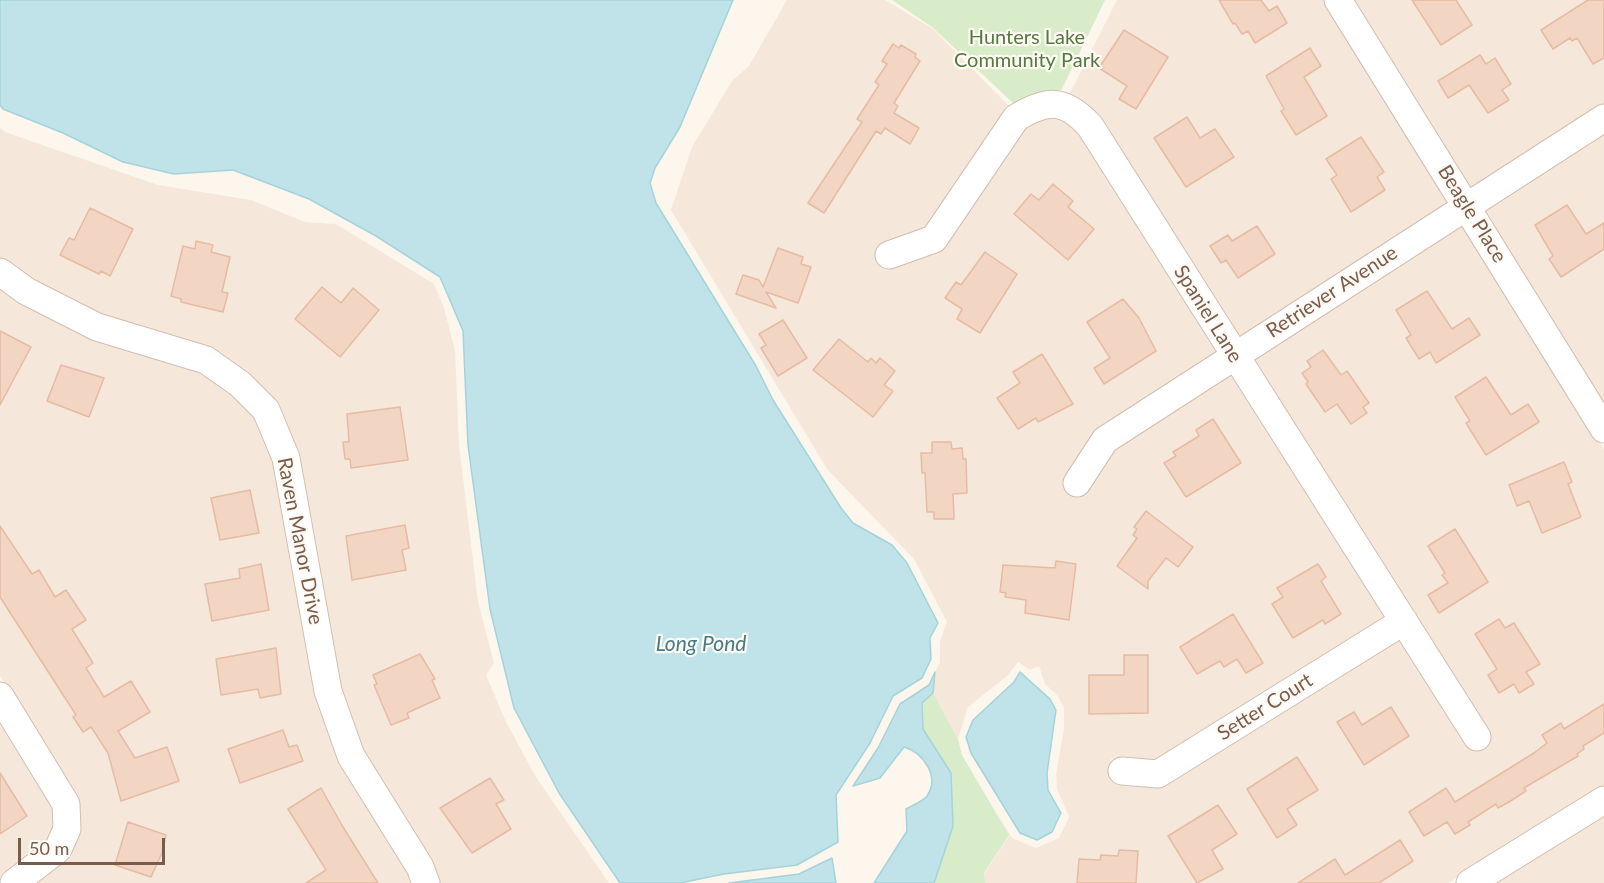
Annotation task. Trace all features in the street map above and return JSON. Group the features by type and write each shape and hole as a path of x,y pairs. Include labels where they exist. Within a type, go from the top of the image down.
{"street":[{"name":"Beagle Place","path":"1338,0 1604,429"},
{"name":"Spaniel Lane","path":"889,255 934,239 1016,118 1036,106 1056,104 1076,111 1090,126 1477,737"},
{"name":"Retriever Avenue","path":"1077,483 1105,440 1604,118"},
{"name":"Raven Manor Drive","path":"0,272 26,291 97,327 206,360 240,384 266,410 286,458 328,691 351,756 420,867 426,883"},
{"name":"Setter Court","path":"1122,771 1158,774 1404,621"},
{"path":"1,700 66,804 67,829 58,849 14,883"},
{"path":"1470,883 1604,800"}],"shaded area":[{"path":"787,0 885,0 932,28 1011,108 927,230 876,248 884,269 938,250 1024,127 1040,117 1056,115 1071,121 1219,352 1099,431 1063,485 1080,498 1113,449 1231,371 1389,617 1154,763 1111,759 1111,781 1158,785 1401,636 1474,752 1491,741 1248,360 1464,220 1604,449 1604,787 1448,883 985,883 984,874 1009,836 995,810 1012,838 1036,848 1059,838 1069,817 1057,789 1056,774 1064,729 1064,708 1057,695 1045,684 1039,666 1030,670 1018,662 1007,676 968,707 958,739 933,693 935,672 940,662 940,641 947,622 914,559 827,469 671,210 692,147 732,81 749,66"},
{"path":"1117,0 1326,0 1452,201 1236,341 1068,97"},
{"path":"1350,0 1604,0 1604,105 1469,190"},
{"path":"0,127 5,132 158,185 251,200 305,222 336,224 434,284 444,308 455,350 459,445 478,602 494,663 486,675 506,722 536,777 609,883 436,883 360,752 338,689 276,406 30,282 0,259"},
{"path":"1604,132 1604,410 1481,209"},
{"path":"0,284 202,370 258,416 276,460 319,694 415,883 31,883 75,798 0,676"},
{"path":"0,717 56,806 57,825 50,841 0,881"},
{"path":"1604,814 1604,883 1492,883"}],"green space":[{"name":"Hunters Lake Community Park","path":"892,0 1105,0 1062,89 1014,104 932,27"},
{"path":"933,693 958,739 962,755 1009,835 984,873 985,883 934,883 953,826 951,773 923,729 922,703"}],"water":[{"name":"Long Pond","path":"0,0 733,0 680,127 655,168 650,183 656,203 756,366 773,400 841,508 853,523 892,545 907,563 938,623 930,638 931,659 922,678 893,696 870,743 836,795 838,842 797,865 724,874 680,883 620,883 559,793 514,708 490,609 468,445 463,331 440,277 376,236 309,199 233,170 174,174 123,162 63,133 3,109 0,105"},
{"path":"935,672 933,693 922,703 923,729 951,773 953,826 934,883 874,883 907,831 906,809 920,802 931,789 931,774 918,755 904,747 880,778 853,786 878,748 900,704 929,685"},
{"path":"1020,672 1050,699 1056,710 1047,773 1048,790 1061,813 1052,832 1037,840 1020,833 971,753 966,737 973,720 1014,682"},
{"path":"832,858 836,883 729,883 799,874"}],"building":[{"path":"1219,0 1261,0 1269,11 1277,6 1287,23 1255,43 1248,31 1242,34 1235,23 1233,24"},
{"path":"1412,0 1456,0 1472,25 1441,45"},
{"path":"1588,0 1604,0 1604,58 1593,64 1577,38 1572,41 1570,38 1553,49 1541,30"},
{"path":"1124,30 1168,57 1136,109 1119,99 1127,86 1099,68"},
{"path":"893,44 899,48 901,45 916,54 915,57 920,61 894,103 898,106 894,113 919,128 910,144 885,128 881,134 876,131 824,213 808,203 862,122 857,119 879,85 875,82 887,64 882,61"},
{"path":"1310,48 1321,66 1304,77 1327,116 1296,135 1281,111 1284,109 1266,76"},
{"path":"1480,55 1486,64 1495,58 1511,84 1502,90 1509,100 1488,113 1469,85 1448,98 1438,81"},
{"path":"1187,117 1200,138 1215,129 1234,157 1186,187 1154,138"},
{"path":"1361,137 1384,172 1377,177 1385,190 1351,212 1331,179 1337,175 1326,159"},
{"path":"1053,184 1073,201 1068,207 1094,229 1068,260 1014,214 1031,194 1039,200"},
{"path":"1567,205 1586,234 1604,223 1604,249 1561,277 1549,259 1553,256 1535,225"},
{"path":"90,208 133,229 110,276 101,271 99,274 60,255 69,238 74,240"},
{"path":"1257,226 1275,254 1238,278 1226,260 1221,263 1210,246 1228,235 1232,241"},
{"path":"196,241 213,245 211,252 230,257 222,292 228,293 223,312 181,302 181,299 171,296 183,246 195,249"},
{"path":"778,248 803,257 801,264 811,267 798,303 766,292 776,308 736,294 743,275 759,280 763,287"},
{"path":"985,252 1017,274 980,333 957,319 962,309 945,298 956,282 961,285"},
{"path":"322,287 341,303 353,288 379,310 340,357 295,319"},
{"path":"1427,291 1452,329 1469,318 1480,335 1436,363 1430,352 1419,359 1406,338 1411,335 1396,310"},
{"path":"1123,299 1139,318 1156,351 1104,384 1094,368 1110,358 1087,322"},
{"path":"783,320 807,358 778,376 761,348 766,345 759,334"},
{"path":"0,331 31,347 0,405"},
{"path":"839,339 868,362 871,358 876,363 880,358 895,371 884,385 893,391 873,417 813,370"},
{"path":"1323,350 1341,375 1347,371 1369,403 1363,407 1367,413 1351,424 1337,404 1325,412 1306,384 1308,382 1302,373 1311,367 1307,361"},
{"path":"1042,354 1073,404 1038,422 1036,418 1018,429 997,398 1020,383 1013,372"},
{"path":"61,365 104,378 89,417 47,401"},
{"path":"1486,377 1511,415 1528,404 1539,422 1486,455 1466,423 1470,421 1455,397"},
{"path":"400,407 408,460 351,468 350,459 345,459 343,442 349,442 347,414"},
{"path":"1213,419 1241,463 1186,497 1164,463 1176,456 1173,452 1199,436 1196,430"},
{"path":"932,442 951,442 952,449 962,448 963,459 966,459 967,493 953,494 954,519 934,519 934,512 927,512 925,473 922,473 921,453 932,453"},
{"path":"1564,462 1572,482 1568,484 1581,517 1542,533 1529,501 1517,506 1509,485"},
{"path":"250,490 259,533 220,540 211,498"},
{"path":"1146,511 1193,547 1178,567 1166,558 1148,581 1148,589 1117,566 1137,538 1133,535 1137,529 1134,527"},
{"path":"405,525 409,548 402,550 406,570 352,580 346,536"},
{"path":"0,526 32,574 39,570 55,597 66,590 86,620 72,629 93,663 86,668 104,697 131,681 150,712 118,731 135,758 167,747 179,781 121,801 108,753 91,727 83,732 73,717 76,715 0,597"},
{"path":"1455,529 1488,582 1439,613 1428,595 1448,583 1442,575 1445,573 1428,546"},
{"path":"1056,561 1076,564 1069,620 1025,613 1026,600 1005,597 1006,593 1000,592 1003,565 1055,568"},
{"path":"261,564 269,610 212,621 205,584 240,578 239,569"},
{"path":"1318,564 1326,577 1321,581 1341,614 1325,624 1323,620 1293,638 1272,604 1283,597 1277,588"},
{"path":"1233,614 1263,663 1246,673 1237,659 1224,667 1220,661 1197,674 1180,647"},
{"path":"1499,619 1505,628 1514,623 1540,664 1526,672 1534,684 1519,693 1514,684 1499,693 1488,675 1497,669 1475,634"},
{"path":"276,648 281,694 260,698 258,689 221,695 216,659"},
{"path":"420,654 435,679 432,680 440,698 407,713 409,718 391,725 374,685 377,684 373,675"},
{"path":"1124,655 1148,655 1148,713 1089,714 1089,675 1124,675"},
{"path":"1604,704 1604,733 1583,746 1584,749 1577,754 1578,756 1524,788 1526,791 1509,802 1498,808 1496,804 1468,822 1470,825 1455,834 1447,822 1424,836 1409,812 1446,788 1455,802 1547,743 1542,735 1561,723 1564,729"},
{"path":"1391,707 1409,736 1364,765 1337,722 1354,712 1362,725"},
{"path":"283,730 289,747 297,745 303,761 240,783 228,749"},
{"path":"1297,757 1318,790 1287,809 1297,825 1277,838 1247,789"},
{"path":"0,773 27,816 0,834"},
{"path":"490,778 504,800 496,804 511,829 472,853 440,808"},
{"path":"321,788 378,883 306,883 326,870 288,809"},
{"path":"1218,805 1237,834 1212,850 1223,869 1197,883 1168,836"},
{"path":"128,822 166,835 162,853 151,877 115,865"},
{"path":"1400,840 1413,861 1379,883 1298,883 1335,859 1345,875"},
{"path":"1119,850 1138,851 1136,883 1077,883 1079,859 1100,860 1101,855 1118,856"}]}
